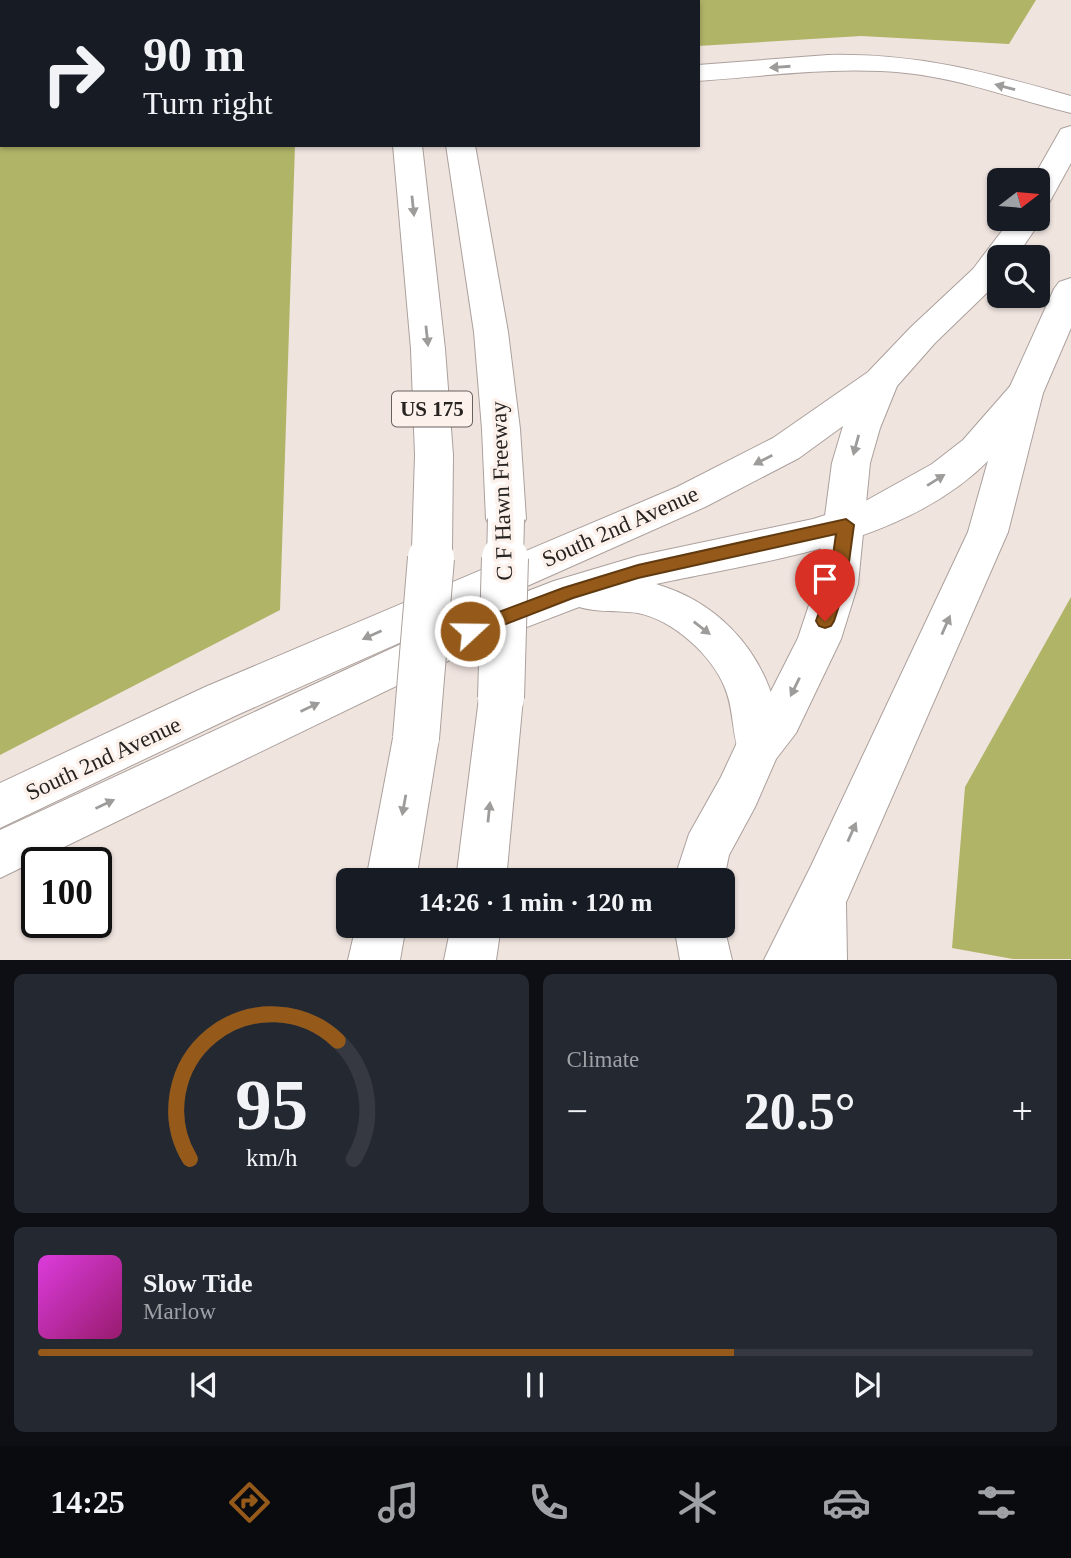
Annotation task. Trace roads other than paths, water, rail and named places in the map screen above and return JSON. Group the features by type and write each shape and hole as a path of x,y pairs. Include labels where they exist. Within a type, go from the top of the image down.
{"main road":[{"path":"700,73 842,63 897,65 939,70 1071,105"},
{"path":"1050,174 1071,135"},
{"name":"US 175","path":"393,868 416,738 432,550 434,454 428,349 407,147"},
{"name":"C F Hawn Freeway","path":"460,147 491,332 500,415 506,519 501,698 482,868"},
{"name":"South 2nd Avenue","path":"0,806 221,701 691,496 786,448 881,381 987,272"},
{"path":"790,960 829,883 988,532 1025,393 1071,289"},
{"path":"702,868 706,850 738,792 758,747 780,719 819,639 837,584 846,525 851,463 861,428 881,381"},
{"path":"0,855 470,631 569,593 638,572 846,525 911,496 946,474 976,450 1025,393"},
{"path":"569,593 642,597 670,608 697,624 721,644 741,673 754,708 758,747"},
{"path":"374,960 379,938"},
{"path":"470,960 473,938"},
{"path":"701,938 706,960"}],"street":[{"path":"829,883 829,952"}]}
